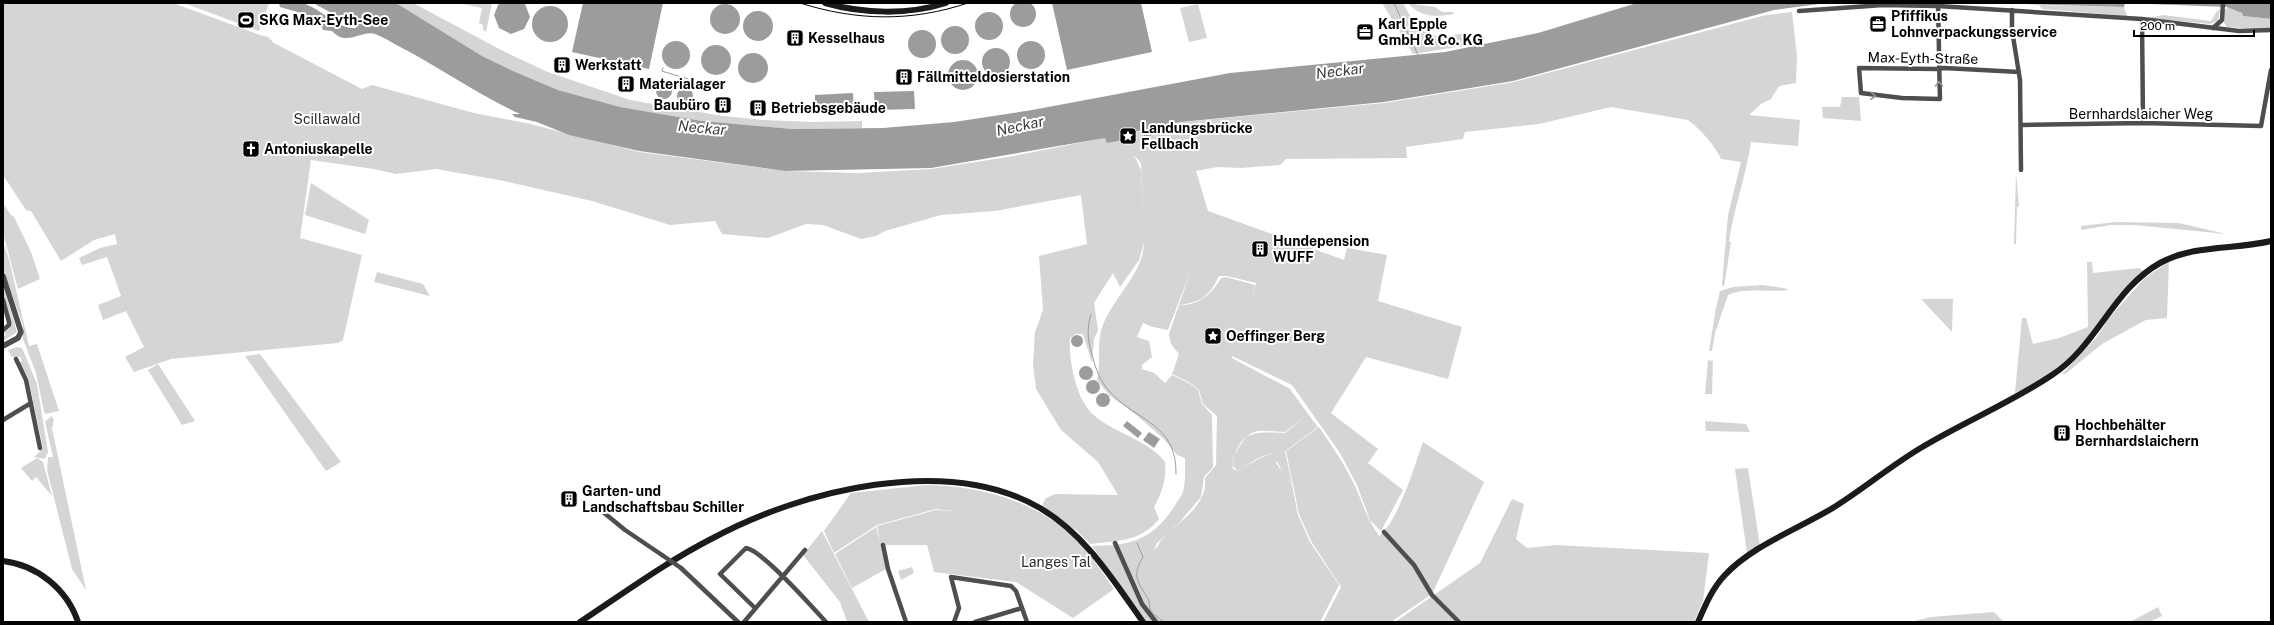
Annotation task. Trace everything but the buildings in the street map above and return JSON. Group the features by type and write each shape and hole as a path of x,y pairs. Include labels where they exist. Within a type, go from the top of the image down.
{"main road":[{"path":"825,3 874,11 912,10 946,3"},
{"path":"1698,622 1718,583 1737,563 1856,493 1878,475 1925,446 2044,380 2070,362 2090,341 2125,291 2138,278 2158,264 2171,257 2198,249 2271,241"},
{"path":"580,622 675,559 734,527 800,502 850,490 886,484 926,482 978,486 1026,501 1046,512 1074,533 1096,557 1143,622"},
{"path":"3,561 28,567 53,583 65,597 78,622"}],"street":[{"path":"2213,28 2222,20 2223,3"},
{"path":"1799,11 1883,4 1938,6 2142,19 2239,31 2271,30"},
{"path":"1938,6 1939,69"},
{"path":"2012,10 2012,30 2019,72 2019,115 2022,125 2021,170"},
{"path":"2142,19 2143,123"},
{"name":"Max-Eyth-Straße","path":"1939,69 1940,99 1862,95 1860,91 1859,68 1939,69 2019,72"},
{"name":"Bernhardslaicher Weg","path":"2022,125 2143,123 2261,126 2271,70"},
{"path":"3,276 21,332 18,338 3,346"},
{"path":"3,300 9,325 3,330"},
{"path":"16,359 26,380 32,403 40,448"},
{"path":"3,420 32,403"},
{"path":"597,507 625,530 681,568 738,622"},
{"path":"1384,532 1395,541 1414,565 1432,595 1459,622"},
{"path":"1115,543 1142,604 1156,622"},
{"path":"883,545 888,569 906,622"},
{"path":"755,608 720,574 746,548 759,556 783,577 826,622"},
{"path":"744,622 805,550"},
{"path":"954,622 959,608 951,577 1011,586 1027,622"},
{"path":"975,622 1022,608"}],"green space":[{"name":"Scillawald","path":"3,3 173,3 268,37 274,43 362,89 372,85 474,113 526,123 639,152 785,171 859,173 931,169 1014,156 1183,122 1384,103 1514,82 1766,15 1792,12 1797,56 1796,83 1779,86 1771,99 1761,104 1749,115 1800,120 1798,146 1751,142 1731,229 1729,241 1731,242 1724,287 1722,285 1728,215 1741,162 1721,159 1707,138 1688,120 1611,107 1539,124 1465,132 1463,139 1406,147 1407,158 1286,159 1280,165 1241,168 1217,167 1196,171 1208,211 1344,260 1347,248 1387,255 1378,301 1462,327 1448,379 1366,357 1331,413 1378,449 1368,463 1403,490 1381,531 1370,520 1357,485 1340,453 1292,385 1232,356 1232,358 1290,389 1318,427 1285,451 1292,484 1285,476 1292,485 1298,515 1310,542 1339,585 1320,622 1146,622 1092,546 1126,543 1136,540 1153,531 1170,513 1182,495 1184,488 1185,458 1177,455 1164,439 1135,414 1109,395 1097,380 1099,368 1099,343 1105,319 1138,266 1144,243 1139,260 1120,287 1113,273 1094,303 1098,330 1094,339 1092,363 1083,334 1076,334 1070,338 1070,353 1074,377 1081,398 1091,413 1105,424 1152,449 1165,462 1163,485 1154,507 1159,519 1152,527 1128,539 1090,544 1077,531 1042,505 1046,498 1055,494 1118,495 1098,462 1061,430 1036,389 1033,364 1035,332 1043,310 1039,256 1087,244 1081,195 995,211 941,215 885,231 876,236 861,239 823,225 806,224 768,238 722,234 715,221 670,225 592,201 499,180 436,169 396,174 374,169 311,160 300,238 362,255 343,340 338,343 171,359 134,372 125,357 144,347 126,311 103,320 98,305 121,296 107,257 82,265 79,258 100,248 117,244 115,234 94,240 61,261 31,211 26,210 3,175","holes":["1134,155 1141,163 1144,229 1141,170","1191,270 1169,334 1171,344 1179,354 1172,374 1189,382 1199,390 1203,404 1217,416 1216,465 1205,478 1205,488 1198,504 1185,519 1160,541 1154,550 1157,543 1179,523 1201,497 1204,477 1213,467 1212,415 1202,404 1198,390 1189,383 1172,375 1165,383 1154,373 1142,369 1142,365 1152,357 1149,341 1137,337 1143,323 1168,330","1219,276 1227,276 1256,283 1251,301 1255,285 1226,277 1221,278 1209,294 1204,298 1198,301 1186,305 1179,305 1193,302 1204,297 1212,289","1308,414 1285,433 1257,433 1246,438 1251,433 1256,431 1285,432","1276,452 1258,459 1238,471 1258,458","1277,461 1282,472 1276,463"]},
{"name":"SKG Max-Eyth-See","path":"184,3 269,3 259,31"},
{"path":"396,3 413,3 505,52 548,72 630,100 723,116 763,120 813,122 862,121 862,128 792,129 702,121 620,107 558,90 513,71 482,56"},
{"path":"458,3 492,3 486,32 483,30 483,25 479,23 482,8"},
{"path":"1382,3 1403,3 1415,22 1427,33 1443,36 1465,33 1470,45 1413,54"},
{"path":"1408,3 1435,7 1442,12 1453,12 1454,14 1435,16 1424,14 1413,8"},
{"path":"1198,4 1207,38 1189,42 1180,8"},
{"path":"2039,5 2124,7 2127,16 2042,9"},
{"path":"2228,7 2242,13 2243,16 2271,19 2271,30 2227,27 2224,23 2224,11"},
{"path":"2220,10 2218,21 2210,24 2147,18 2163,15 2211,21 2217,11"},
{"path":"1842,97 1859,97 1861,121 1823,118 1822,107 1840,107"},
{"path":"2016,173 2019,206 2017,207 2016,244 2014,244"},
{"path":"311,183 369,220 365,234 305,215"},
{"path":"3,203 14,217 31,252 40,279 18,289 3,233"},
{"path":"2116,222 2179,223 2226,234 2135,225 2111,225 2081,230 2081,226"},
{"path":"3,241 9,259 29,346 37,344 59,411 45,414 44,412 36,373 23,339 23,325 3,270"},
{"path":"2087,262 2092,262 2093,273 2139,268 2143,271 2123,293 2068,361 2050,375 2015,393 2022,318 2026,318 2033,344 2059,338 2088,327"},
{"path":"2169,262 2167,318 2146,320 2131,328 2102,344 2065,374 2062,374 2096,338 2109,318 2146,277"},
{"path":"377,272 423,284 430,296 374,282"},
{"path":"3,285 17,332 3,341 3,337 6,335 4,332 10,328 11,323 3,298"},
{"path":"1763,285 1789,289 1779,291 1753,290 1736,292 1728,295 1715,333 1712,351 1709,351 1720,291 1733,287"},
{"path":"1921,299 1953,299 1952,332"},
{"path":"16,347 22,348 37,384 48,452 45,459 34,457 43,448 28,377 20,363 22,360 20,357 12,357 8,350"},
{"path":"260,354 341,462 326,471 245,356"},
{"path":"1708,360 1713,361 1712,394 1705,394"},
{"path":"158,364 195,421 182,425 148,370"},
{"path":"51,416 54,419 52,429 86,590 72,569 47,470 48,457 53,457 45,422"},
{"path":"1705,421 1746,424 1750,432 1706,431"},
{"path":"1319,427 1347,471 1368,517 1379,536 1393,518 1399,506 1423,442 1484,482 1434,590 1429,596 1391,622 1323,622 1341,587 1311,541 1299,514 1286,451"},
{"path":"37,458 43,462 52,496 36,477 32,481 21,468"},
{"path":"1748,468 1760,546 1747,553 1735,469"},
{"name":"Langes Tal","path":"927,485 966,488 986,492 1023,504 1040,513 1057,524 1079,542 1095,561 1114,589 1073,618 1016,582 934,572 927,545 881,545 886,569 852,588 835,554 876,527 880,541 877,526 936,510 953,511 936,509 877,525 834,553 824,531 851,493"},
{"path":"1512,499 1524,504 1516,539 1527,548 1556,545 1709,553 1703,601 1694,622 1395,622 1480,563"},
{"path":"822,531 869,622 847,622 840,602 803,555"},
{"path":"912,567 914,573 901,580 898,571"},
{"path":"2158,607 2162,616 2149,622 2130,622"},
{"path":"1994,612 2004,622 1911,622 1930,617"}],"water":[{"path":"1023,1 1032,5 1036,14 1032,23 1023,27 1014,23 1010,14 1014,5"},
{"name":"Neckar","path":"293,2 309,5 343,26 356,28 356,23 341,18 313,3 396,3 482,56 558,90 620,107 702,121 792,129 883,128 954,122 1032,110 1230,73 1445,52 1538,33 1637,3 1826,3 1774,10 1513,81 1384,102 1181,122 1161,126 1161,131 1147,137 1144,136 1142,130 1124,134 1122,140 1107,143 1105,138 931,168 785,171 639,151 569,135 537,122 515,117 512,114 520,114 491,100 422,59 375,34 370,33 343,38 337,36 332,31 323,30 318,18 280,7 279,3"},
{"path":"499,3 525,4 530,17 524,29 511,34 499,28 494,15"},
{"path":"583,3 663,3 649,69 572,52"},
{"path":"1052,3 1141,3 1152,52 1067,70"},
{"path":"1994,3 2125,3 2124,7"},
{"path":"2125,3 2271,3 2271,19 2243,16 2242,13 2227,7"},
{"path":"725,4 735,9 740,19 735,29 725,34 715,29 710,19 715,9"},
{"path":"554,6 563,11 567,17 567,31 563,37 554,42 546,42 537,37 533,31 532,20 537,11 543,7"},
{"path":"758,11 768,16 773,26 768,36 758,41 748,36 743,26 748,16"},
{"path":"989,12 999,16 1003,26 999,36 989,40 979,36 975,26 979,16"},
{"path":"955,26 961,27 965,30 968,34 968,46 965,50 961,53 955,54 949,53 945,50 942,46 941,40 942,34 945,30 949,27"},
{"path":"922,30 932,34 936,44 932,54 922,58 912,54 908,44 912,34"},
{"path":"676,41 682,42 686,45 689,49 689,61 686,65 682,68 676,69 670,68 666,65 663,61 662,55 663,49 666,45 670,42"},
{"path":"1031,41 1041,45 1045,55 1041,65 1031,69 1021,65 1017,55 1021,45"},
{"path":"716,45 726,50 731,60 726,70 716,75 706,70 701,60 706,50"},
{"path":"996,48 1006,52 1010,62 1006,72 996,76 986,72 982,62 986,52"},
{"path":"753,53 763,58 768,68 763,78 753,83 743,78 738,68 743,58"},
{"path":"963,60 973,65 978,75 973,85 963,90 953,85 948,75 953,65"},
{"path":"664,83 670,85 672,91 670,97 664,99 658,97 656,91 658,85"},
{"path":"685,88 691,90 693,96 691,102 685,104 679,102 677,96 679,90"},
{"path":"914,91 915,109 875,110 874,92"},
{"path":"853,93 854,111 815,112 815,95"},
{"path":"1077,335 1081,337 1083,341 1081,345 1077,347 1073,345 1071,341 1073,337"},
{"path":"1086,366 1091,368 1093,373 1091,378 1086,380 1081,378 1079,373 1081,368"},
{"path":"1093,380 1098,382 1100,387 1098,392 1093,394 1088,392 1086,387 1088,382"},
{"path":"1103,393 1108,395 1110,400 1108,405 1103,407 1098,405 1096,400 1098,395"},
{"path":"1127,421 1142,433 1138,438 1123,426"},
{"path":"1149,432 1160,439 1154,448 1143,440"}],"waterway":[{"path":"1394,3 1418,55"},
{"path":"663,68 662,71 688,79 688,81"},
{"path":"686,89 687,85"},
{"path":"1091,314 1088,325 1089,341 1091,352 1101,380 1109,391 1120,401 1163,434 1170,444 1175,457 1176,474"},
{"path":"1137,543 1143,557 1137,573 1138,582 1148,598 1151,611 1164,622"}],"tram line":[{"path":"800,3 842,13 884,17 926,14 968,3"}],"place":[{"name":"SKG Max-Eyth-See","path":"246,20"},
{"name":"Pfiffikus Lohnverpackungsservice","path":"1878,24"},
{"name":"Karl Epple GmbH & Co. KG","path":"1365,32"},
{"name":"Kesselhaus","path":"795,38"},
{"name":"Werkstatt","path":"562,65"},
{"name":"Fällmitteldosierstation","path":"904,77"},
{"name":"Materialager","path":"626,84"},
{"name":"Baubüro","path":"723,105"},
{"name":"Betriebsgebäude","path":"758,108"},
{"name":"Landungsbrücke Fellbach","path":"1128,136"},
{"name":"Antoniuskapelle","path":"251,149"},
{"name":"Hundepension WUFF","path":"1260,249"},
{"name":"Oeffinger Berg","path":"1213,336"},
{"name":"Hochbehälter Bernhardslaichern","path":"2062,433"},
{"name":"Garten- und Landschaftsbau Schiller","path":"569,499"}]}
